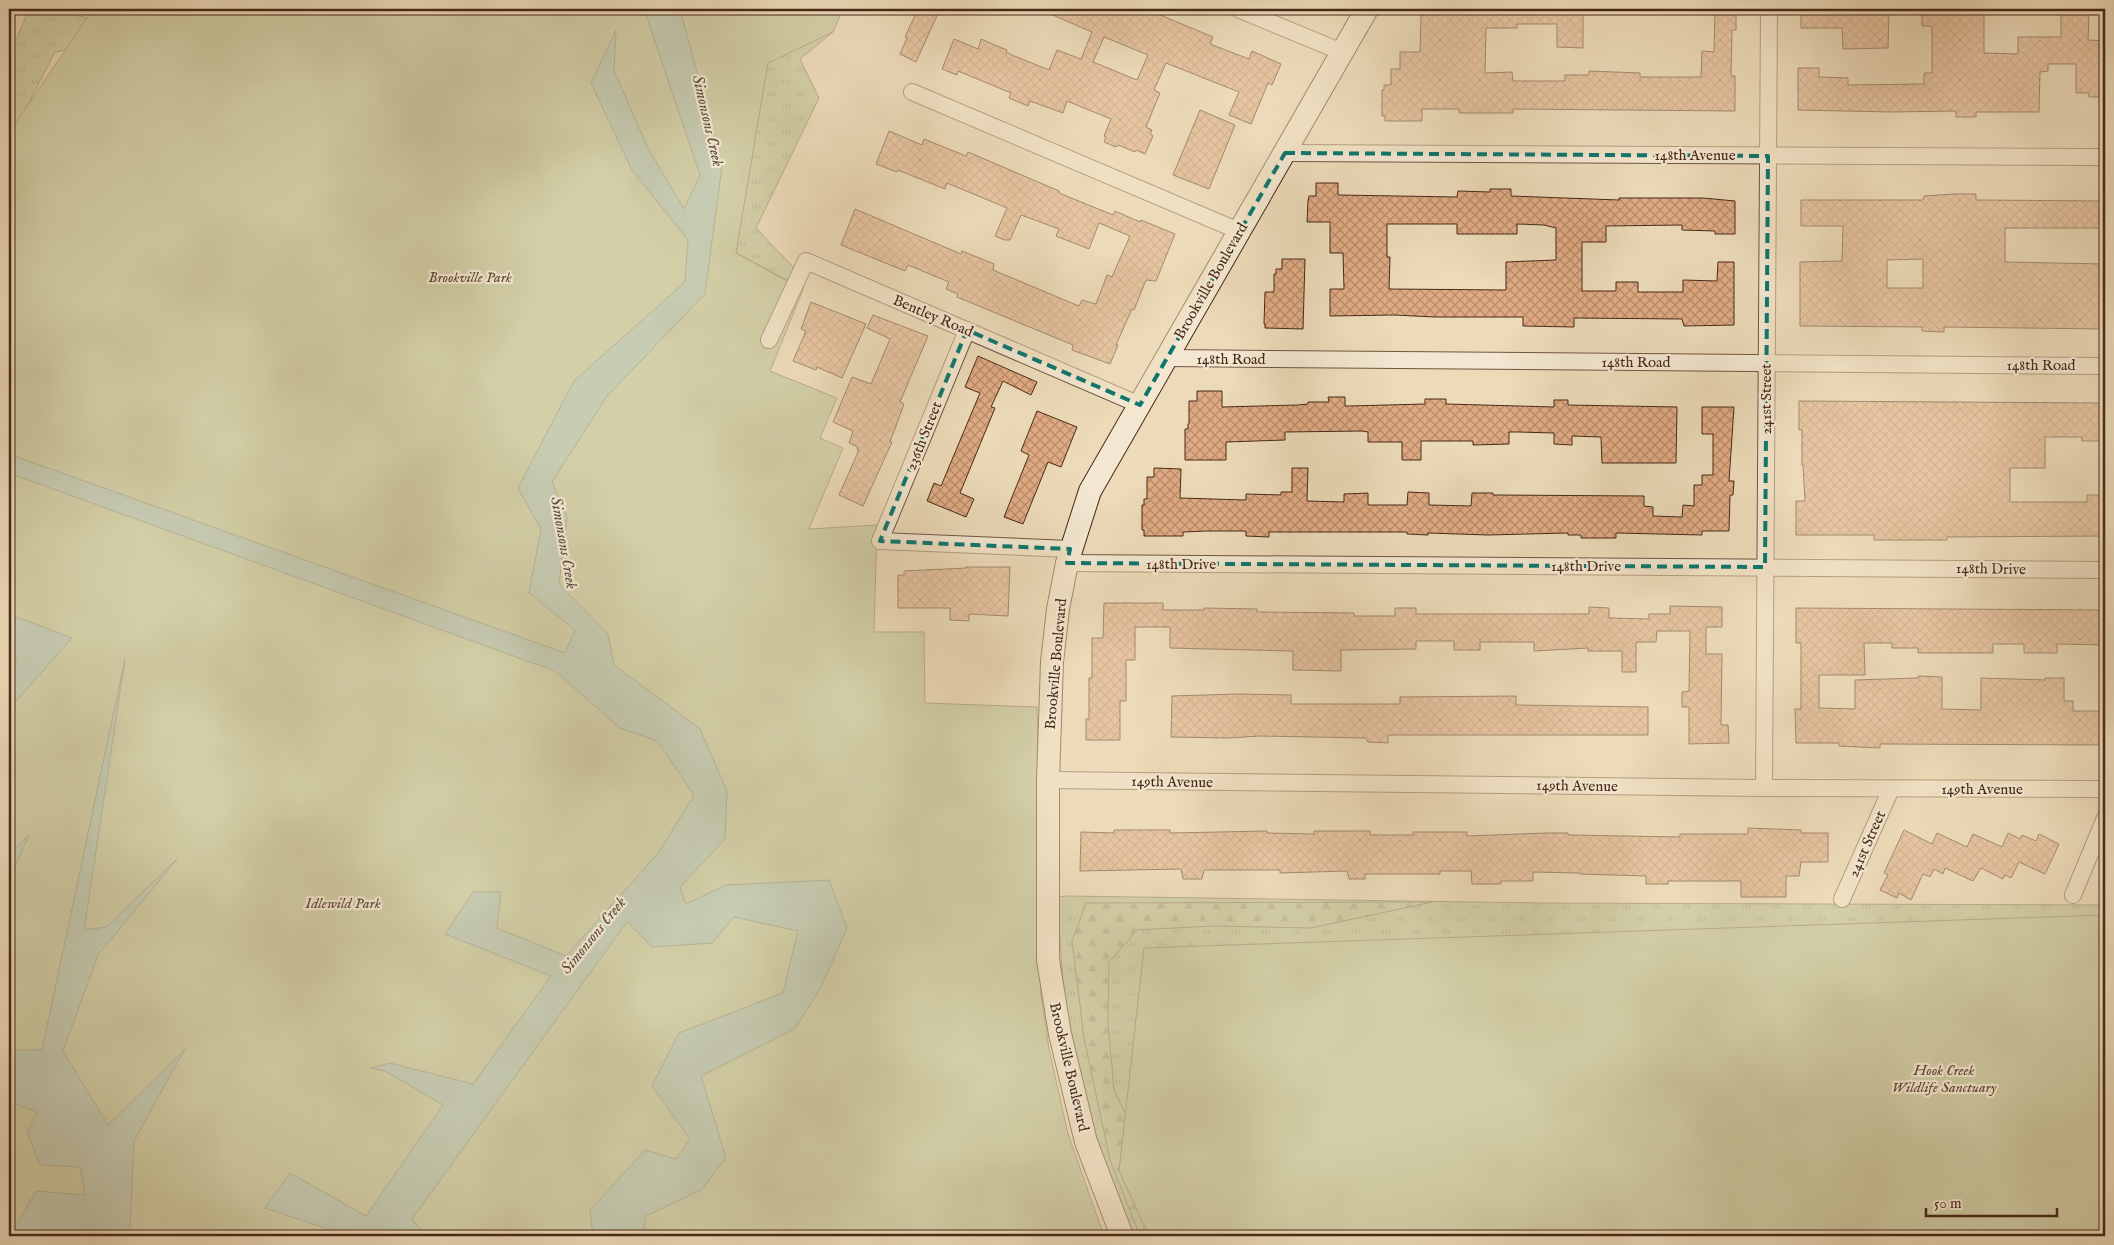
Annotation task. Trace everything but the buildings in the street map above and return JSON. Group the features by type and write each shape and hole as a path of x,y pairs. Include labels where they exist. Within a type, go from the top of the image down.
{"street":[{"path":"1238,9 1342,52"},
{"name":"Brookville Boulevard","path":"1122,1236 1086,1142 1066,1068 1052,990 1048,943 1048,780 1052,662 1058,609 1069,556 1090,491 1366,9"},
{"name":"241st Street","path":"1764,788 1769,9"},
{"path":"912,92 1239,231"},
{"name":"148th Avenue","path":"1285,153 2105,157"},
{"name":"Bentley Road","path":"768,340 806,262 1140,405"},
{"name":"236th Street","path":"880,541 967,330"},
{"name":"148th Road","path":"1167,358 2105,366"},
{"name":"148th Drive","path":"880,541 1069,556 1765,567 2105,570"},
{"name":"149th Avenue","path":"1048,780 2105,790"},
{"name":"241st Street","path":"1842,899 1891,789"},
{"path":"2073,895 2105,818"}],"highlighted area":[{"path":"1285,153 1768,156 1765,567 1067,563 1070,549 880,541 967,330 1140,405"}],"green space":[{"path":"29,9 54,9 91,19 95,44 55,52 9,141 9,57"},
{"name":"Idlewild Park","path":"93,9 843,9 833,32 768,63 736,253 783,279 804,287 770,371 837,398 820,438 843,448 809,529 877,525 874,632 924,632 925,703 1037,707 1042,908 1037,920 1041,995 1049,1049 1068,1134 1104,1236 9,1236 9,133"},
{"path":"732,9 783,17 833,32 800,59 819,98 756,228 795,269 787,280 736,253"},
{"path":"1057,897 1541,903 2105,905 2105,947 1265,1236 1134,1236 1117,1197 1084,1101 1064,998"},
{"path":"1432,902 1311,928 1213,926 1137,930 1109,962 1108,1022 1114,1090 1159,1184 1140,1236 1110,1160 1084,1038 1072,941 1086,903"},
{"name":"Hook Creek Wildlife Sanctuary","path":"2105,915 2105,1236 1149,1236 1119,1171 1144,948"}],"water":[{"name":"Simonsons Creek","path":"644,9 680,9 722,166 705,294 607,396 552,482 567,517 559,584 608,634 614,665 700,729 727,791 725,839 680,887 686,904 726,885 829,880 847,928 821,987 795,1029 701,1076 726,1158 701,1190 646,1216 643,1236 593,1236 590,1210 645,1150 676,1159 690,1139 652,1086 679,1033 783,993 798,931 734,917 712,943 652,947 627,922 412,1219 425,1236 349,1236 265,1208 290,1173 366,1216 443,1105 385,1071 371,1068 390,1063 473,1084 551,976 445,934 473,892 501,892 497,928 566,956 659,852 694,795 657,741 620,728 555,671 9,473 9,454 565,653 575,630 529,593 541,529 518,488 574,381 685,282 688,240 632,170 591,83 616,30 614,71 649,150 684,209 700,175"},
{"path":"9,614 72,638 9,709 9,670 18,661 9,644"},
{"path":"125,659 84,930 106,927 177,859 98,955 63,1051 108,1125 185,1049 134,1141 130,1228 121,1236 10,1236 36,1191 85,1195 80,1167 40,1165 27,1132 37,1112 9,1102 9,1050 42,1050"},
{"path":"29,835 9,880 9,854"}],"park label":[{"name":"Brookville Park","path":"470,277"}]}
